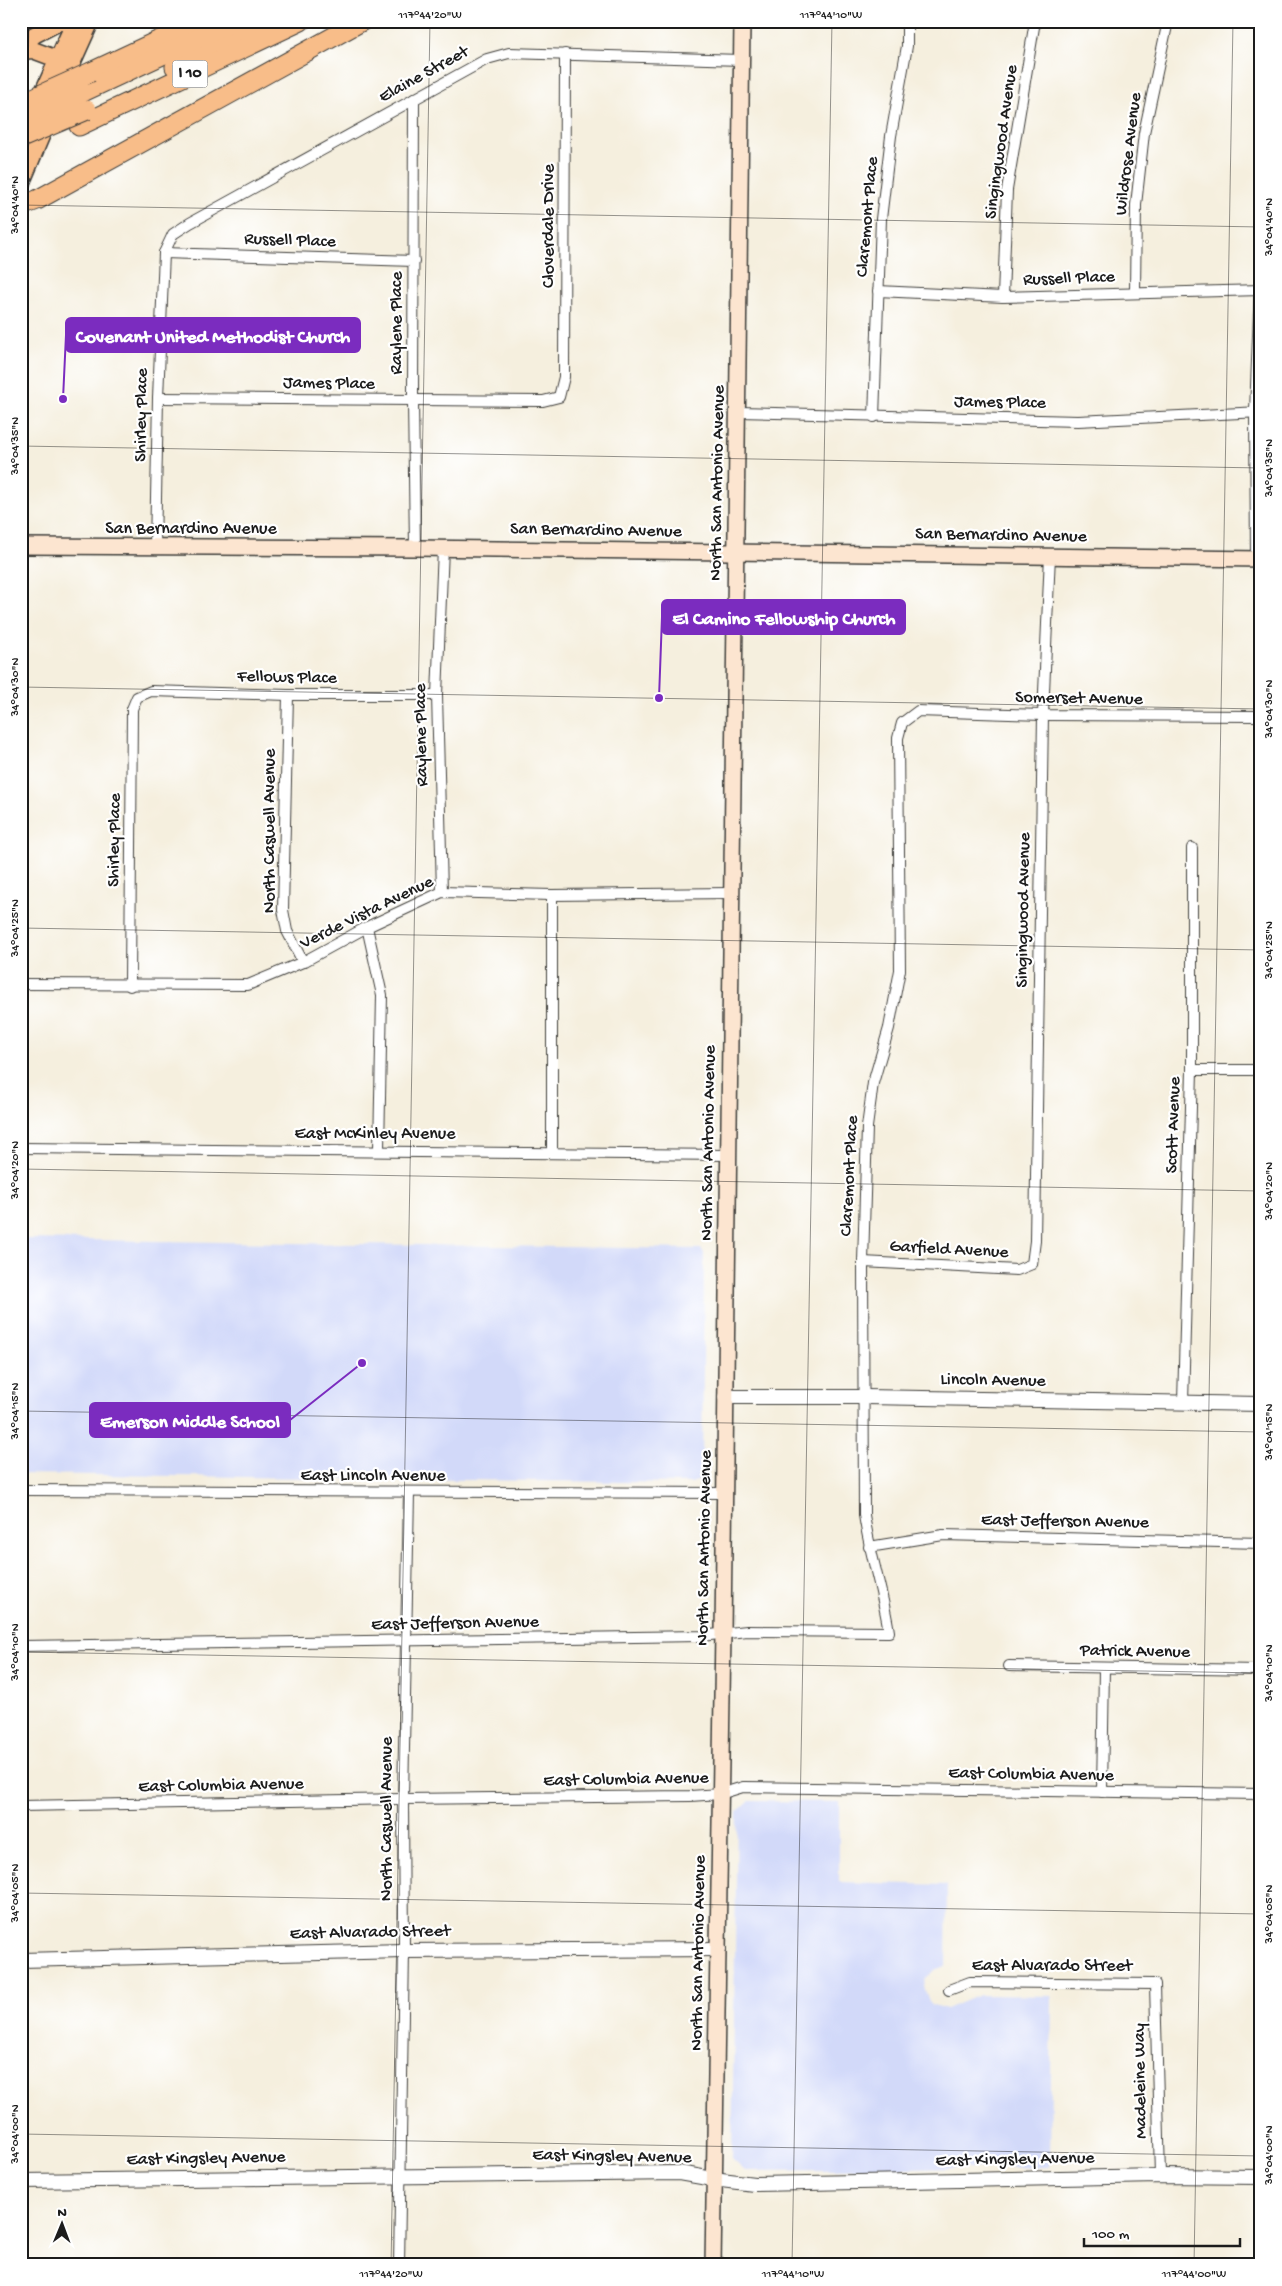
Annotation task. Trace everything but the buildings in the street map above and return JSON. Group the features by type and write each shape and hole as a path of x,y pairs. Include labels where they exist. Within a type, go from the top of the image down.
{"highway":[{"name":"I 10","path":"22,109 91,72 200,21"},
{"path":"22,109 83,110 235,21"},
{"path":"21,138 271,21"},
{"name":"I 10","path":"21,152 83,110 301,21"},
{"path":"21,206 46,195 362,21"}],"main road":[{"path":"21,47 34,34 61,21"},
{"path":"21,145 57,58 76,21"},
{"path":"74,58 80,37 81,21"},
{"path":"21,184 91,21"},
{"name":"North San Antonio Avenue","path":"713,2265 719,1949 735,552 739,412 742,21"},
{"path":"21,51 33,50 57,58"},
{"name":"San Bernardino Avenue","path":"21,546 443,548 1258,559"}],"street":[{"name":"Claremont Place","path":"874,417 881,219 891,136 907,46 907,21"},
{"name":"Singingwood Avenue","path":"1003,297 1007,190 1035,21"},
{"name":"Wildrose Avenue","path":"1135,292 1136,205 1143,142 1168,21"},
{"name":"Elaine Street","path":"164,254 173,234 190,223 487,59 509,53 742,60"},
{"name":"Cloverdale Drive","path":"559,397 564,377 565,54"},
{"name":"Raylene Place","path":"414,99 413,401 415,548"},
{"name":"Russell Place","path":"164,254 414,261"},
{"name":"Shirley Place","path":"155,548 158,398 164,254"},
{"name":"Russell Place","path":"878,292 1003,297 1260,287"},
{"path":"1258,559 1260,287"},
{"name":"James Place","path":"158,398 543,401 559,397"},
{"name":"James Place","path":"739,412 1078,421 1258,411"},
{"name":"Raylene Place","path":"442,892 437,695 443,548"},
{"name":"Singingwood Avenue","path":"1032,1264 1035,1241 1043,716 1050,555"},
{"name":"Fellows Place","path":"137,696 151,690 288,695 437,695"},
{"name":"North Caswell Avenue","path":"288,695 283,910 287,931 303,962"},
{"name":"Shirley Place","path":"130,986 132,710 137,696"},
{"name":"Somerset Avenue","path":"902,723 918,711 1043,716 1261,716"},
{"name":"Claremont Place","path":"889,1632 881,1588 868,1548 864,1508 863,1262 867,1127 873,1083 888,1028 900,970 898,738 902,723"},
{"name":"Scott Avenue","path":"1183,1404 1192,1070 1192,848"},
{"name":"Verde Vista Avenue","path":"21,984 130,986 248,984 303,962 366,927 442,892 552,895 731,893"},
{"path":"552,895 552,1152"},
{"path":"366,927 382,995 379,1150"},
{"path":"1192,1070 1261,1070"},
{"name":"East McKinley Avenue","path":"21,1148 379,1150 728,1155"},
{"name":"Garfield Avenue","path":"863,1262 1016,1270 1032,1264"},
{"name":"Lincoln Avenue","path":"725,1397 865,1397 1261,1404"},
{"name":"East Lincoln Avenue","path":"21,1490 724,1493"},
{"name":"North Caswell Avenue","path":"399,2265 404,1951 403,1799 409,1493"},
{"name":"East Jefferson Avenue","path":"868,1548 943,1535 1261,1543"},
{"name":"East Jefferson Avenue","path":"21,1646 701,1636 747,1631 889,1632"},
{"name":"Patrick Avenue","path":"1009,1666 1261,1670"},
{"path":"1102,1792 1104,1668"},
{"name":"East Columbia Avenue","path":"21,1806 720,1794 743,1787 1261,1794"},
{"name":"East Alvarado Street","path":"21,1960 404,1951 719,1949"},
{"name":"East Alvarado Street","path":"949,1990 970,1982 1156,1984"},
{"name":"Madeleine Way","path":"1156,1984 1160,2176"},
{"name":"East Kingsley Avenue","path":"21,2181 679,2172 754,2184 1160,2176 1261,2177"}],"shaded area":[{"path":"21,1239 701,1249 704,1253 702,1474 697,1481 691,1483 21,1474"},
{"path":"749,1801 839,1802 839,1882 947,1885 946,1966 934,1970 925,1980 924,1987 929,2001 933,2005 946,2009 979,1995 1052,1996 1050,2167 745,2171 732,2159 737,1812"}],"place":[{"name":"Covenant United Methodist Church","path":"63,399"},
{"name":"El Camino Fellowship Church","path":"659,698"},
{"name":"Emerson Middle School","path":"362,1363"}]}
